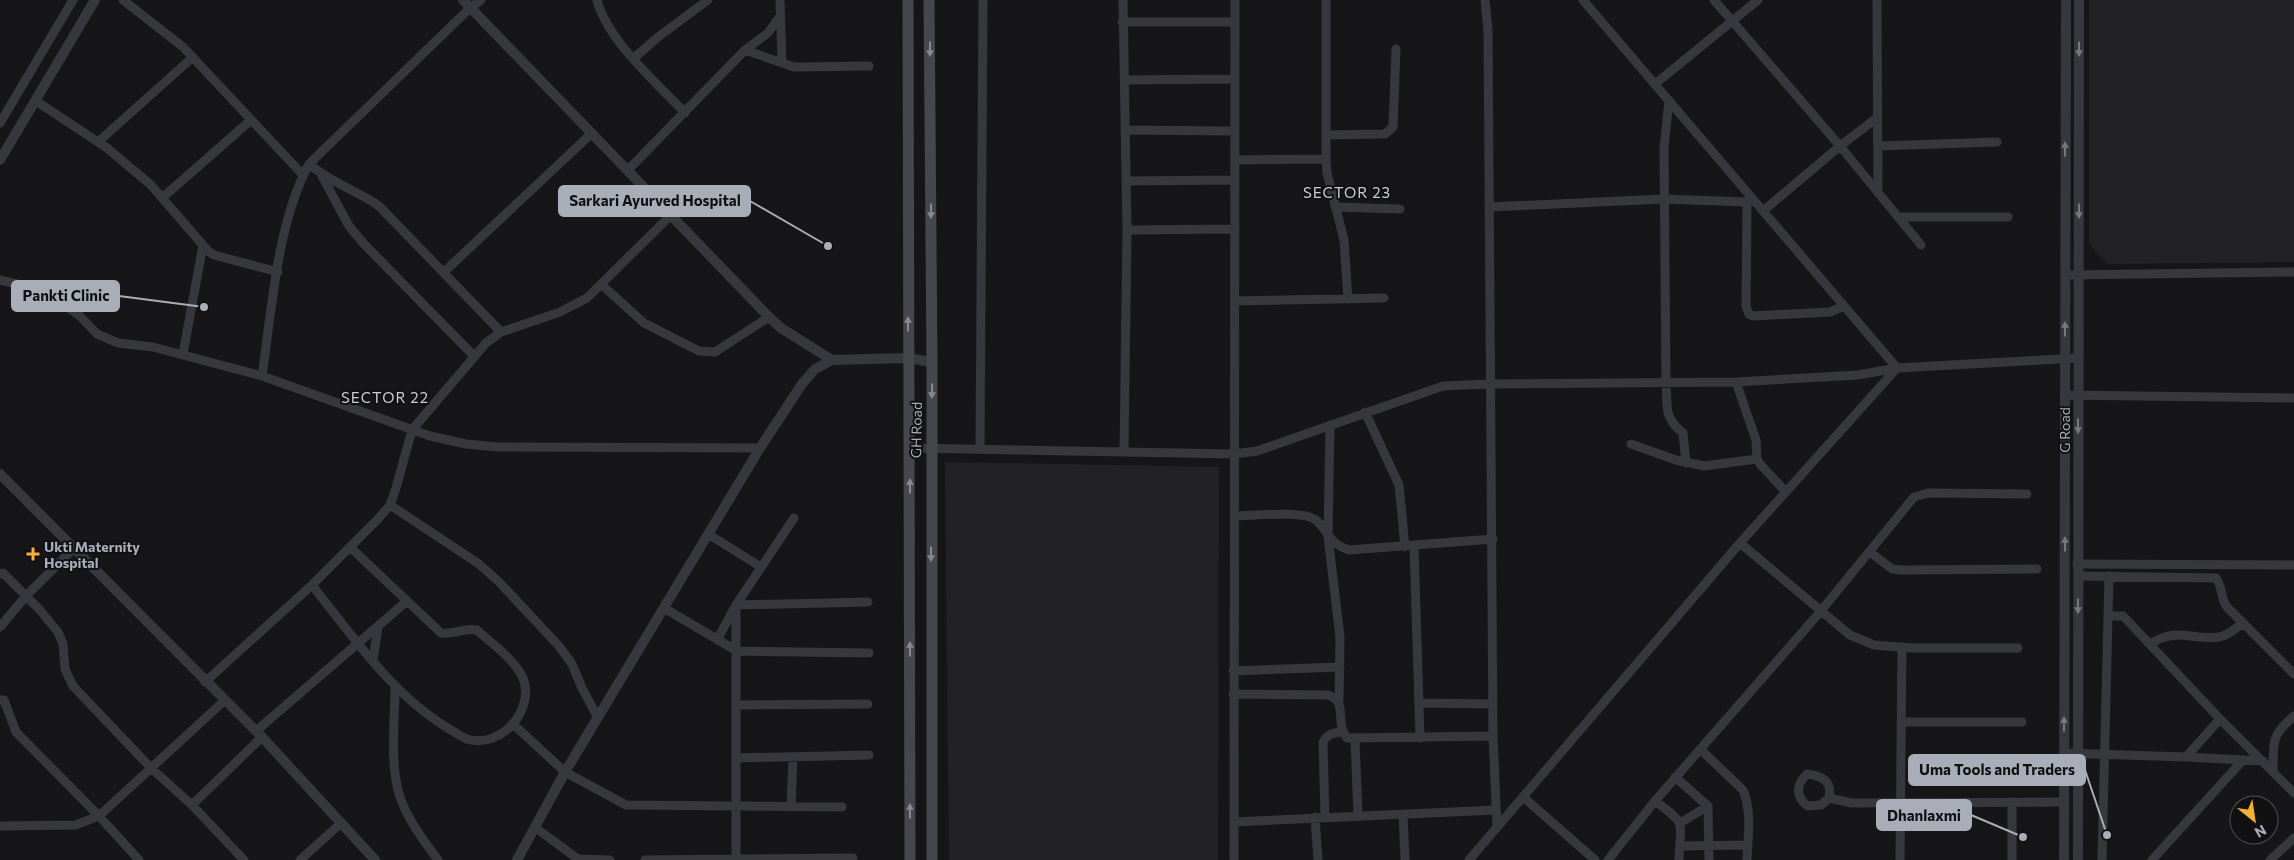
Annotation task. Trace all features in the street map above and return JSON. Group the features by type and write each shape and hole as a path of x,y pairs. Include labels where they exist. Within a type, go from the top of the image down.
{"main road":[{"name":"GH Road","path":"908,0 910,860"},
{"name":"GH Road","path":"930,0 932,860"}],"street":[{"path":"0,123 73,0"},
{"path":"0,160 94,0"},
{"path":"123,0 183,47 303,175"},
{"path":"463,0 769,317 781,328 832,360"},
{"path":"262,376 278,272 295,192 309,164 470,8 481,0"},
{"path":"597,0 600,14 610,32 685,113"},
{"path":"634,58 658,37 708,0"},
{"path":"780,0 782,63"},
{"path":"980,449 983,0"},
{"path":"1122,0 1127,230 1124,452"},
{"path":"1234,860 1235,0"},
{"path":"1326,0 1326,159 1335,207 1344,240 1348,299"},
{"path":"1485,0 1488,30 1493,736 1497,828"},
{"path":"1583,0 1669,100 1750,201 1763,211 1897,368"},
{"path":"1714,0 1840,146 1921,245"},
{"path":"1655,84 1758,0"},
{"path":"1877,0 1878,193"},
{"name":"G Road","path":"2064,860 2066,0"},
{"name":"G Road","path":"2078,0 2080,275 2077,564 2078,860"},
{"path":"628,170 745,50 768,33 780,16"},
{"path":"1122,22 1235,22"},
{"path":"1326,135 1385,134 1390,131 1392,126 1396,49"},
{"path":"745,50 794,67 869,66"},
{"path":"98,142 193,57"},
{"path":"1124,80 1235,79"},
{"path":"1669,100 1664,148 1663,199 1666,383 1669,419 1675,427 1683,432 1686,463"},
{"path":"36,101 98,142 151,185 214,255 278,272"},
{"path":"1763,211 1840,146 1878,117"},
{"path":"162,198 251,120"},
{"path":"1125,130 1235,131"},
{"path":"445,271 592,133"},
{"path":"1878,146 1998,142"},
{"path":"1235,160 1326,159"},
{"path":"309,164 320,174 361,194 380,206 445,271 501,332"},
{"path":"320,174 348,226 474,356"},
{"path":"1126,181 1235,180"},
{"path":"1489,207 1663,199 1750,201"},
{"path":"1750,201 1746,306 1748,314 1753,316 1821,313 1844,306"},
{"path":"1335,207 1400,209"},
{"path":"205,682 351,548 390,505 412,430 486,343 501,332 560,312 587,298 671,215"},
{"path":"1898,217 2008,217"},
{"path":"1127,230 1235,228"},
{"path":"183,354 203,245"},
{"path":"2065,275 2294,272"},
{"path":"0,280 46,291 80,316 97,334 118,343 153,347 262,376 412,430 466,444 498,447 760,448"},
{"path":"601,284 644,323 699,351 715,352 769,317"},
{"path":"1235,301 1384,298"},
{"path":"517,860 565,772 760,448 802,384 815,369 832,360 908,358 932,362"},
{"path":"910,448 1233,454 1257,450 1443,386 1736,382 1858,375 1897,368 2078,358"},
{"path":"1470,860 1740,543 1897,368"},
{"path":"1736,382 1756,440 1757,459 1764,470 1786,492"},
{"path":"2065,395 2294,398"},
{"path":"1365,412 1399,485 1409,546 1420,738"},
{"path":"1330,425 1328,537 1340,637 1339,702 1341,732 1347,738 1355,739 1493,736"},
{"path":"1631,444 1686,463 1716,466 1757,459"},
{"path":"0,474 205,682 259,734 375,860"},
{"path":"1608,860 1675,777 1820,612 1914,497 1921,494 2028,494"},
{"path":"390,505 480,564 499,582 559,646 572,664 598,718"},
{"path":"1235,516 1305,515 1318,522 1328,537 1342,548 1349,550 1460,540 1493,539"},
{"path":"718,640 736,605 794,518"},
{"path":"708,534 761,566"},
{"path":"1740,543 1820,612 1850,635 1866,644 1902,647 2018,648"},
{"path":"0,627 26,596 74,548"},
{"path":"312,585 357,643 395,686 440,724 466,739 481,742 496,738 513,724 523,703 526,689 522,676 512,662 477,630 471,629 448,634 441,633 351,548"},
{"path":"1870,552 1892,568 1901,570 2037,569"},
{"path":"2077,564 2294,565"},
{"path":"0,574 3,573 58,632 63,644 65,669 73,686 151,768 192,805 244,860"},
{"path":"2078,576 2212,577 2219,581 2223,602 2294,674"},
{"path":"2102,860 2109,576"},
{"path":"192,805 259,734 357,643 407,601"},
{"path":"736,605 868,602"},
{"path":"736,605 736,859"},
{"path":"664,608 737,651 869,653"},
{"path":"2108,616 2123,616 2220,719 2294,793"},
{"path":"2150,644 2162,637 2173,634 2219,637 2243,623"},
{"path":"373,660 378,627"},
{"path":"1900,860 1902,647"},
{"path":"1234,671 1340,667"},
{"path":"395,686 394,753 398,792 406,810 438,860"},
{"path":"1233,694 1328,695 1339,702"},
{"path":"0,700 4,700 16,732 99,816 139,860"},
{"path":"0,826 75,824 86,822 99,816 225,700"},
{"path":"1419,703 1493,704"},
{"path":"736,705 868,704"},
{"path":"2273,771 2274,739 2276,734 2294,716"},
{"path":"2186,757 2220,719"},
{"path":"1901,722 2022,722"},
{"path":"513,724 565,772 626,805 842,807"},
{"path":"1318,860 1323,742 1325,737 1330,734 1341,732"},
{"path":"1355,739 1358,816"},
{"path":"1700,749 1742,790 1749,811 1747,860"},
{"path":"2064,754 2263,761"},
{"path":"736,758 869,755"},
{"path":"791,807 793,757"},
{"path":"2152,860 2243,760"},
{"path":"1675,777 1708,806 1709,860"},
{"path":"1522,797 1596,860"},
{"path":"1829,798 1852,803 1900,801 2064,802"},
{"path":"1655,801 1677,817 1680,822 1679,860"},
{"path":"2012,802 2012,860"},
{"path":"1680,822 1708,806"},
{"path":"1234,822 1496,810"},
{"path":"1403,814 1405,860"},
{"path":"300,860 340,824"},
{"path":"536,828 578,860 610,860"},
{"path":"2270,860 2294,838"},
{"path":"1680,846 1748,845"},
{"path":"645,860 853,858"}],"shaded area":[{"path":"2089,0 2294,0 2294,262 2108,264 2097,254 2089,242"},
{"path":"945,462 1219,467 1218,860 949,860"}],"place":[{"name":"Sarkari Ayurved Hospital","path":"828,246"},
{"name":"Pankti Clinic","path":"204,307"},
{"name":"Ukti Maternity Hospital","path":"33,554"},
{"name":"Uma Tools and Traders","path":"2107,835"},
{"name":"Dhanlaxmi","path":"2023,837"}],"district":[{"name":"SECTOR 23","path":"1347,192"},
{"name":"SECTOR 22","path":"385,397"}]}
